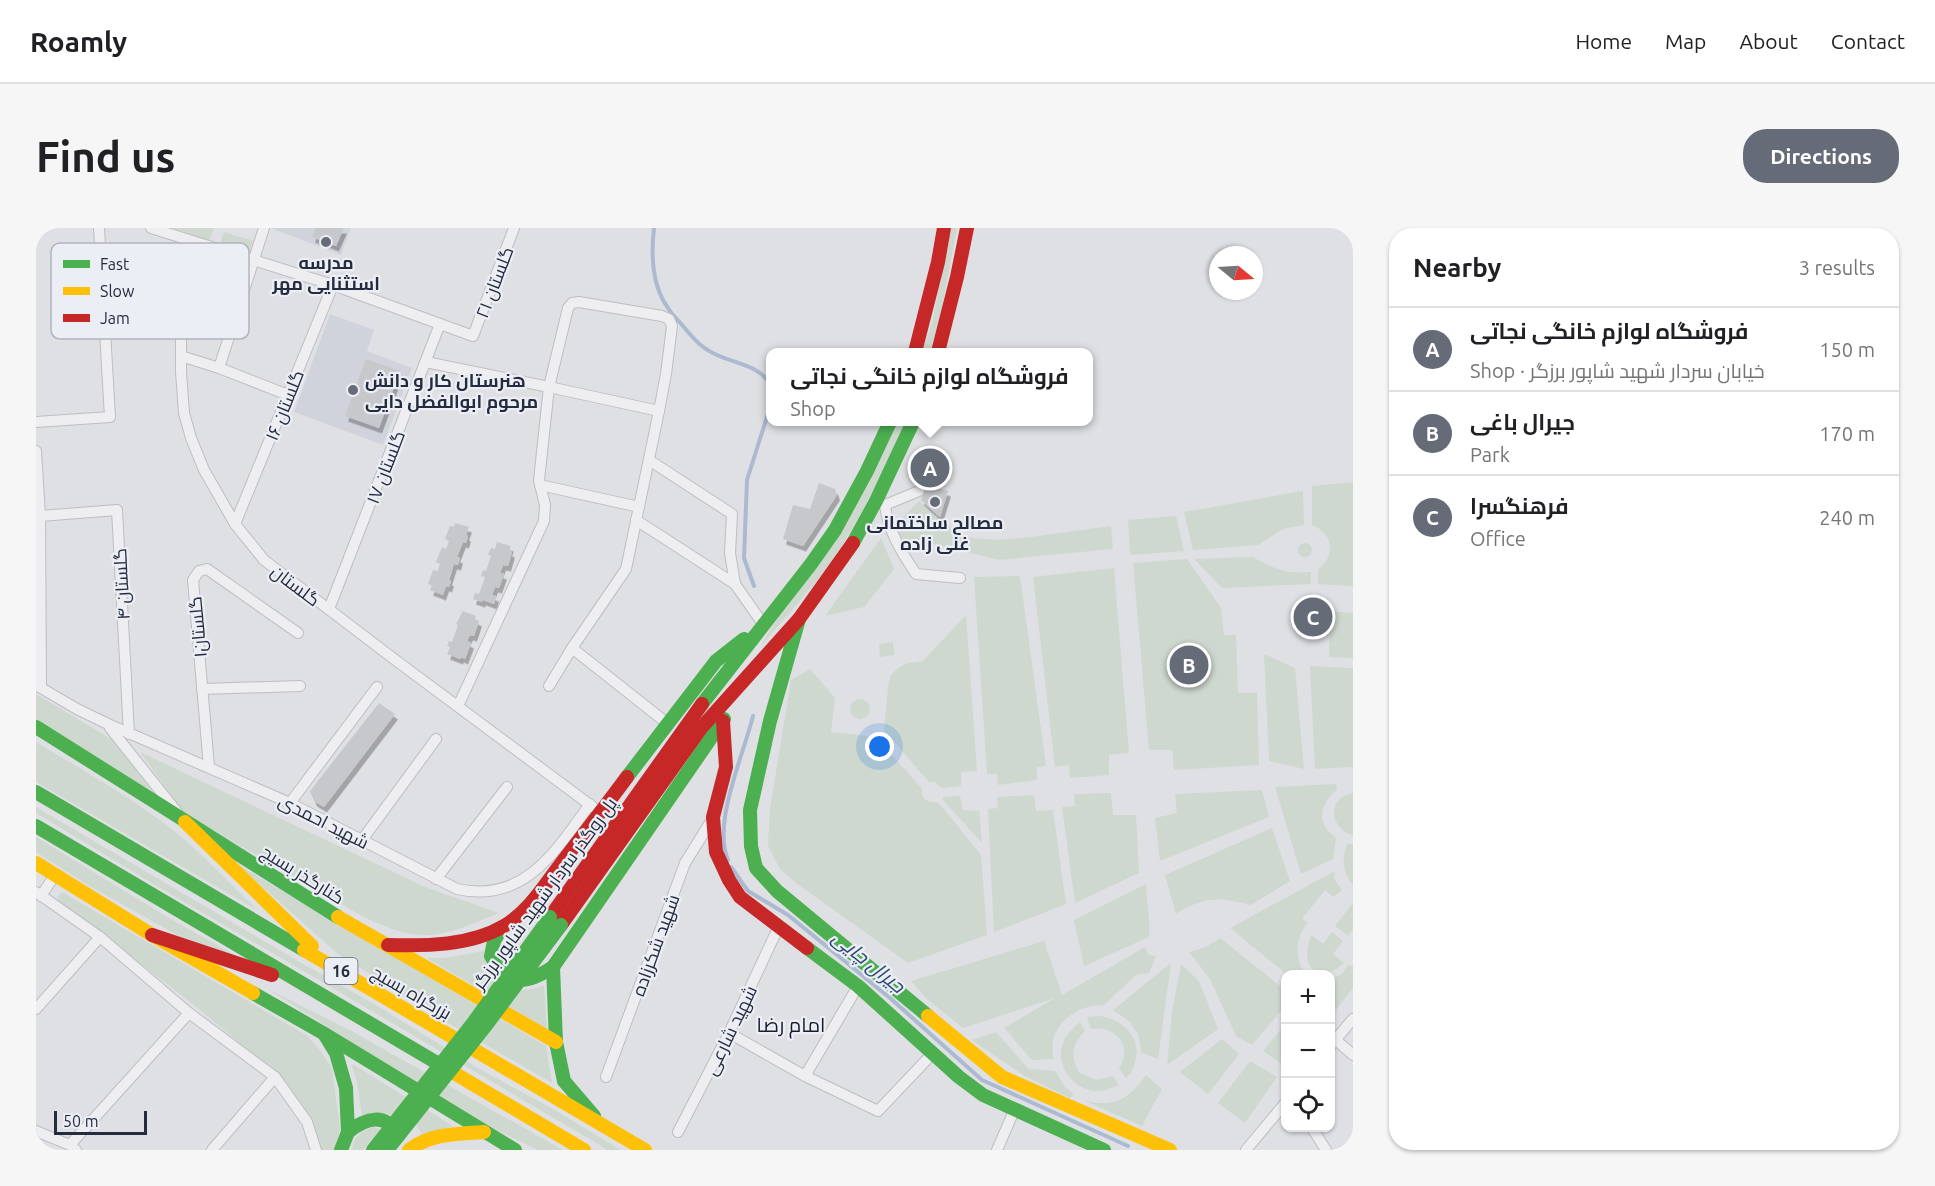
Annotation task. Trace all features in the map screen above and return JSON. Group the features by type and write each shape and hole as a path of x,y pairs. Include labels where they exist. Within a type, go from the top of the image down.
{"main road":[{"path":"916,348 938,262 944,228"},
{"path":"939,348 967,228"},
{"path":"387,945 424,946 470,939 502,927 530,904 596,808 668,724 716,661 763,624 811,564 835,530 888,426"},
{"path":"502,927 494,941 491,956 502,974 510,979 531,981 553,967 764,659 799,619 881,503 911,426"},
{"path":"799,619 770,721 750,810 751,846 756,868 777,891 1002,1077 1152,1146 1170,1150"},
{"name":"پل روگذر سردار شهید شاپور برزگر","path":"387,1150 484,1028 697,710 763,624"},
{"name":"پل روگذر سردار شهید شاپور برزگر","path":"373,1150 555,921 702,726 764,659"},
{"path":"723,721 726,767 713,817 716,852 740,897 858,986 983,1095 1104,1150"},
{"name":"کنارگذر بسیج","path":"36,727 344,921 556,1042"},
{"name":"بزرگراه بسیج","path":"36,792 645,1150"},
{"path":"185,822 331,965"},
{"name":"16","path":"36,826 584,1150"},
{"path":"36,863 152,935 323,1033 515,1150"},
{"path":"152,935 308,987"},
{"path":"553,967 556,1042 564,1081 600,1123"},
{"path":"323,1033 336,1053 346,1088 348,1132"},
{"path":"340,1150 348,1132 355,1126 372,1119 388,1121 396,1128 399,1134 400,1150"},
{"path":"409,1150 427,1138 484,1132"}],"street":[{"path":"99,228 100,243"},
{"path":"151,228 196,243"},
{"path":"249,274 264,228"},
{"name":"گلستان ۲۱","path":"440,324 473,336 514,228"},
{"path":"249,260 333,285 440,324"},
{"name":"گلستان ۱۶","path":"235,524 333,285"},
{"path":"458,706 544,521 545,505 539,480 549,387 568,308 572,303 579,302 662,316 669,319 672,326 666,374 626,569 549,686"},
{"name":"گلستان ۱۷","path":"329,609 440,324"},
{"path":"36,422 110,417 105,339"},
{"name":"گلستان","path":"181,339 184,413 191,438 204,470 235,524 264,560 596,808"},
{"path":"219,368 228,339"},
{"path":"182,356 288,394"},
{"path":"426,362 659,411"},
{"path":"36,451 40,516 38,686"},
{"path":"649,460 732,514 730,553 735,584"},
{"path":"540,485 639,507"},
{"path":"919,491 881,503 898,545 916,574 960,578"},
{"name":"گلستان ۴","path":"40,516 117,510 129,734"},
{"path":"636,520 735,584 763,624"},
{"name":"گلستان۱","path":"210,767 193,580 199,571 207,569 298,633"},
{"path":"572,648 668,724"},
{"name":"شهید احمدی","path":"38,686 77,709 129,734 290,803 436,879 457,889 474,893 509,887 526,877 553,855 596,808"},
{"path":"202,689 300,686"},
{"path":"290,803 377,687"},
{"path":"108,724 185,822"},
{"path":"362,840 436,739"},
{"path":"436,879 507,787"},
{"name":"شهید شکرزاده","path":"606,1077 685,863 713,817"},
{"path":"55,875 38,894 100,937 189,1013 275,1077 307,1122 316,1150"},
{"name":"شهید شارعی","path":"678,1132 729,1033 779,926"},
{"path":"36,1009 100,937"},
{"path":"805,1076 858,986"},
{"path":"36,1131 73,1148 189,1013"},
{"path":"1335,1040 1353,1018"},
{"path":"729,1033 805,1076 878,1111 933,1053"},
{"path":"1335,1044 1353,1055"},
{"path":"212,1150 275,1077"},
{"path":"1246,1150 1281,1108"},
{"path":"997,1150 1014,1111"},
{"path":"1315,1132 1326,1150"}],"shaded area":[{"path":"173,228 214,228 209,241"},
{"name":"مدرسه استثنایی مهر","path":"271,228 351,228 341,255"},
{"path":"951,228 957,228 939,323 931,348 923,348 932,323"},
{"path":"224,232 253,241 249,253 249,243 220,243"},
{"name":"هنرستان کار و دانش مرحوم ابوالفضل دایی","path":"330,314 374,330 367,351 412,368 383,445 294,412"},
{"path":"895,426 904,426 876,485 842,545 815,583 761,646 777,619 823,557 851,514"},
{"path":"1353,482 1353,586 1318,584 1318,571 1329,555 1330,545 1326,535 1312,525 1312,486"},
{"path":"1303,491 1304,525 1283,529 1258,545 1193,550 1184,512"},
{"path":"919,501 962,537 999,540 1111,526 1113,549 999,560 900,538 895,525"},
{"path":"1176,516 1184,551 1130,555 1128,520"},
{"path":"881,538 894,569 864,607 825,616"},
{"path":"1302,543 1308,543 1312,550 1308,557 1302,557 1298,553 1298,547"},
{"path":"1253,557 1280,570 1311,572 1311,584 1222,588 1194,559"},
{"path":"1187,559 1221,608 1224,635 1236,635 1238,693 1257,693 1259,765 1174,770 1172,750 1149,750 1133,563"},
{"path":"1114,568 1129,753 1109,755 1109,775 1070,778 1069,765 1055,767 1033,577"},
{"path":"1020,576 1046,766 1037,767 1037,780 998,785 997,774 987,774 974,577"},
{"path":"1330,611 1353,613 1353,658 1329,657"},
{"path":"966,615 977,771 961,772 961,786 942,788 935,782 929,782 884,730 888,686 891,675 898,668 908,663 923,661"},
{"path":"893,642 894,655 880,657 879,644"},
{"path":"1264,654 1295,668 1304,769 1269,761"},
{"path":"1310,666 1353,668 1353,767 1315,769"},
{"path":"810,669 835,698 831,732 876,737 922,789 924,798 931,802 938,802 981,855 987,935 908,963 796,883 780,869 768,846 770,809 791,680"},
{"path":"36,694 111,739 155,795 36,720"},
{"path":"860,699 867,702 870,709 867,716 860,719 853,716 850,709 853,702"},
{"path":"36,742 117,791 164,823 200,854 257,910 36,782"},
{"path":"140,752 425,887 499,913 462,928 434,935 408,933 377,923 185,814"},
{"path":"1336,784 1337,790 1326,802 1322,817 1326,828 1336,838 1333,859 1301,874 1275,787"},
{"path":"1262,790 1269,817 1160,861 1155,818 1177,813 1175,794"},
{"path":"1111,793 1113,815 1136,815 1139,873 1075,903 1062,807 1075,806 1074,794"},
{"path":"1353,793 1353,835 1351,835 1338,825 1334,812 1339,800"},
{"path":"1034,795 1036,811 1053,810 1066,904 994,932 988,809 998,808 997,797"},
{"path":"960,796 963,810 979,811 982,843 942,799 943,797"},
{"path":"36,807 621,1150 608,1150 165,891 36,813"},
{"path":"1272,828 1290,881 1251,905 1229,900 1212,900 1195,904 1176,914 1165,875"},
{"path":"36,837 169,918 237,956 186,940 88,885 36,852"},
{"path":"1347,844 1353,844 1353,886 1344,866"},
{"path":"237,864 546,1046 552,1083 443,1020 338,954"},
{"path":"1335,871 1334,879 1342,890 1333,897 1325,890 1302,919 1308,922 1301,934 1298,946 1303,970 1281,970 1230,928"},
{"path":"1146,884 1149,937 1084,966 1074,920"},
{"path":"62,892 306,1035 332,1068 340,1130 335,1150 320,1150 255,1056 194,1005 59,901 58,896"},
{"path":"1353,903 1353,929 1348,936 1335,926"},
{"path":"1332,932 1343,941 1333,954 1344,963 1335,970 1314,970 1309,963 1308,945 1312,935 1323,944"},
{"path":"1220,938 1281,987 1281,1011 1252,1045 1236,1036 1210,979 1189,952 1205,947"},
{"path":"1044,941 1062,995 1145,947 1149,955 1156,956 1149,973 1136,975 1104,1005 1080,1010 1060,1025 1053,1040 1053,1059 1032,1060 1004,1028 1055,998 963,1028 927,999 911,981"},
{"path":"484,951 492,973 497,981 505,986 522,990 544,985 547,1029 427,958 443,958"},
{"path":"1171,963 1158,1059 1142,1053 1138,1034 1129,1021 1113,1010"},
{"path":"1181,964 1199,981 1218,1029 1167,1065 1172,1012"},
{"path":"1348,965 1353,966 1353,988 1336,1010 1335,978 1343,973"},
{"path":"266,988 355,1033 563,1150 537,1150 471,1117"},
{"path":"1100,1016 1123,1026 1129,1031 1136,1045 1134,1066 1126,1079 1119,1068 1124,1052 1120,1039 1108,1030 1091,1029 1087,1017"},
{"path":"1080,1022 1085,1031 1077,1041 1074,1050 1074,1061 1079,1072 1096,1080 1113,1076 1119,1085 1099,1091 1086,1089 1078,1085 1065,1071 1061,1053 1063,1044 1067,1035"},
{"path":"1281,1029 1281,1063 1263,1051"},
{"path":"996,1032 1029,1069 1055,1071 1065,1087 1074,1094 1070,1098 1023,1075 972,1040"},
{"path":"1222,1039 1239,1054 1208,1094 1180,1072"},
{"path":"1250,1061 1277,1077 1245,1123 1218,1103"},
{"path":"351,1064 453,1126 423,1135 415,1124 404,1117 382,1114 362,1116 357,1081"},
{"path":"1146,1075 1162,1089 1142,1126 1085,1101 1105,1103 1120,1100 1127,1096"},
{"path":"373,1127 381,1129 363,1150 352,1150 358,1135"}],"building":[{"path":"316,228 344,228 336,246 312,237"},
{"path":"366,359 400,371 379,428 345,416"},
{"path":"819,483 835,489 837,495 803,546 783,539 793,505 810,509"},
{"name":"مصالح ساختمانی غنی زاده","path":"926,485 948,491 940,517 921,500"},
{"path":"455,523 469,527 466,535 468,536 457,557 460,558 458,565 454,564 449,587 446,586 443,595 430,590 432,586 428,584 433,570 438,571 440,564 436,562 442,547 446,549 449,541 445,539 450,526 454,527"},
{"path":"497,542 511,546 509,551 512,552 508,566 503,565 500,573 504,574 499,588 495,587 492,595 496,596 494,604 473,599 475,593 479,594 485,577 481,576 483,570 486,571 491,556 488,555 491,548 495,549"},
{"path":"463,611 476,616 475,619 479,621 474,636 470,635 467,641 471,643 465,659 461,657 460,659 447,654 450,647 447,646 449,641 452,642 458,625 456,624"},
{"path":"379,703 395,714 324,807 314,801 310,791"}],"waterway":[{"name":"جیرال چایی","path":"654,228 654,270 659,290 671,313 702,346 717,355 748,366 766,379"},
{"name":"جیرال چایی","path":"754,586 744,558 747,480 766,420"},
{"name":"جیرال چایی","path":"728,860 724,845 727,808 753,716"},
{"name":"جیرال چایی","path":"731,867 748,891 788,915 890,998 982,1080 1128,1146"}],"traffic: fast":[{"path":"702,704 835,530 888,426"},
{"path":"853,543 876,501 911,426"},
{"path":"799,619 770,721 750,810 751,846 756,868 777,891 928,1016"},
{"path":"627,777 716,661 744,639"},
{"path":"594,1116 564,1081 556,1042 553,967 724,719"},
{"path":"36,727 338,917"},
{"path":"36,792 304,950"},
{"path":"36,826 454,1073"},
{"path":"373,1150 473,1023 550,917"},
{"path":"387,1150 484,1028 561,925"},
{"path":"502,927 494,941 491,956 504,973 511,978 526,980 553,967"},
{"path":"807,948 858,986 959,1077 983,1095 1104,1150"},
{"path":"253,993 515,1150"},
{"path":"325,1035 336,1053 346,1088 348,1132 341,1150"},
{"path":"348,1132 362,1123 381,1120 388,1123 399,1135"}],"traffic: slow":[{"path":"185,822 312,946"},
{"path":"36,863 152,935 253,993"},
{"path":"338,917 556,1042"},
{"path":"304,950 645,1150"},
{"path":"928,1016 1002,1077 1170,1150"},
{"path":"454,1073 584,1150"},
{"path":"409,1150 435,1137 484,1132"}],"traffic: jam":[{"path":"916,348 938,262 944,228"},
{"path":"939,348 967,228"},
{"path":"561,925 702,727 799,619 853,543"},
{"path":"550,917 702,704"},
{"path":"723,721 726,767 713,817 716,852 740,897 807,948"},
{"path":"388,945 432,945 462,941 491,933 513,920 535,898 627,777"},
{"path":"152,935 272,975"}],"place":[{"name":"مدرسه استثنایی مهر","path":"326,242"},
{"name":"هنرستان کار و دانش مرحوم ابوالفضل دایی","path":"353,390"},
{"name":"فروشگاه لوازم خانگی نجاتی","path":"930,468"},
{"name":"مصالح ساختمانی غنی زاده","path":"935,502"},
{"name":"فرهنگسرا","path":"1313,617"},
{"name":"جیرال باغی","path":"1189,665"}],"district":[{"name":"امام رضا","path":"791,1024"}]}
